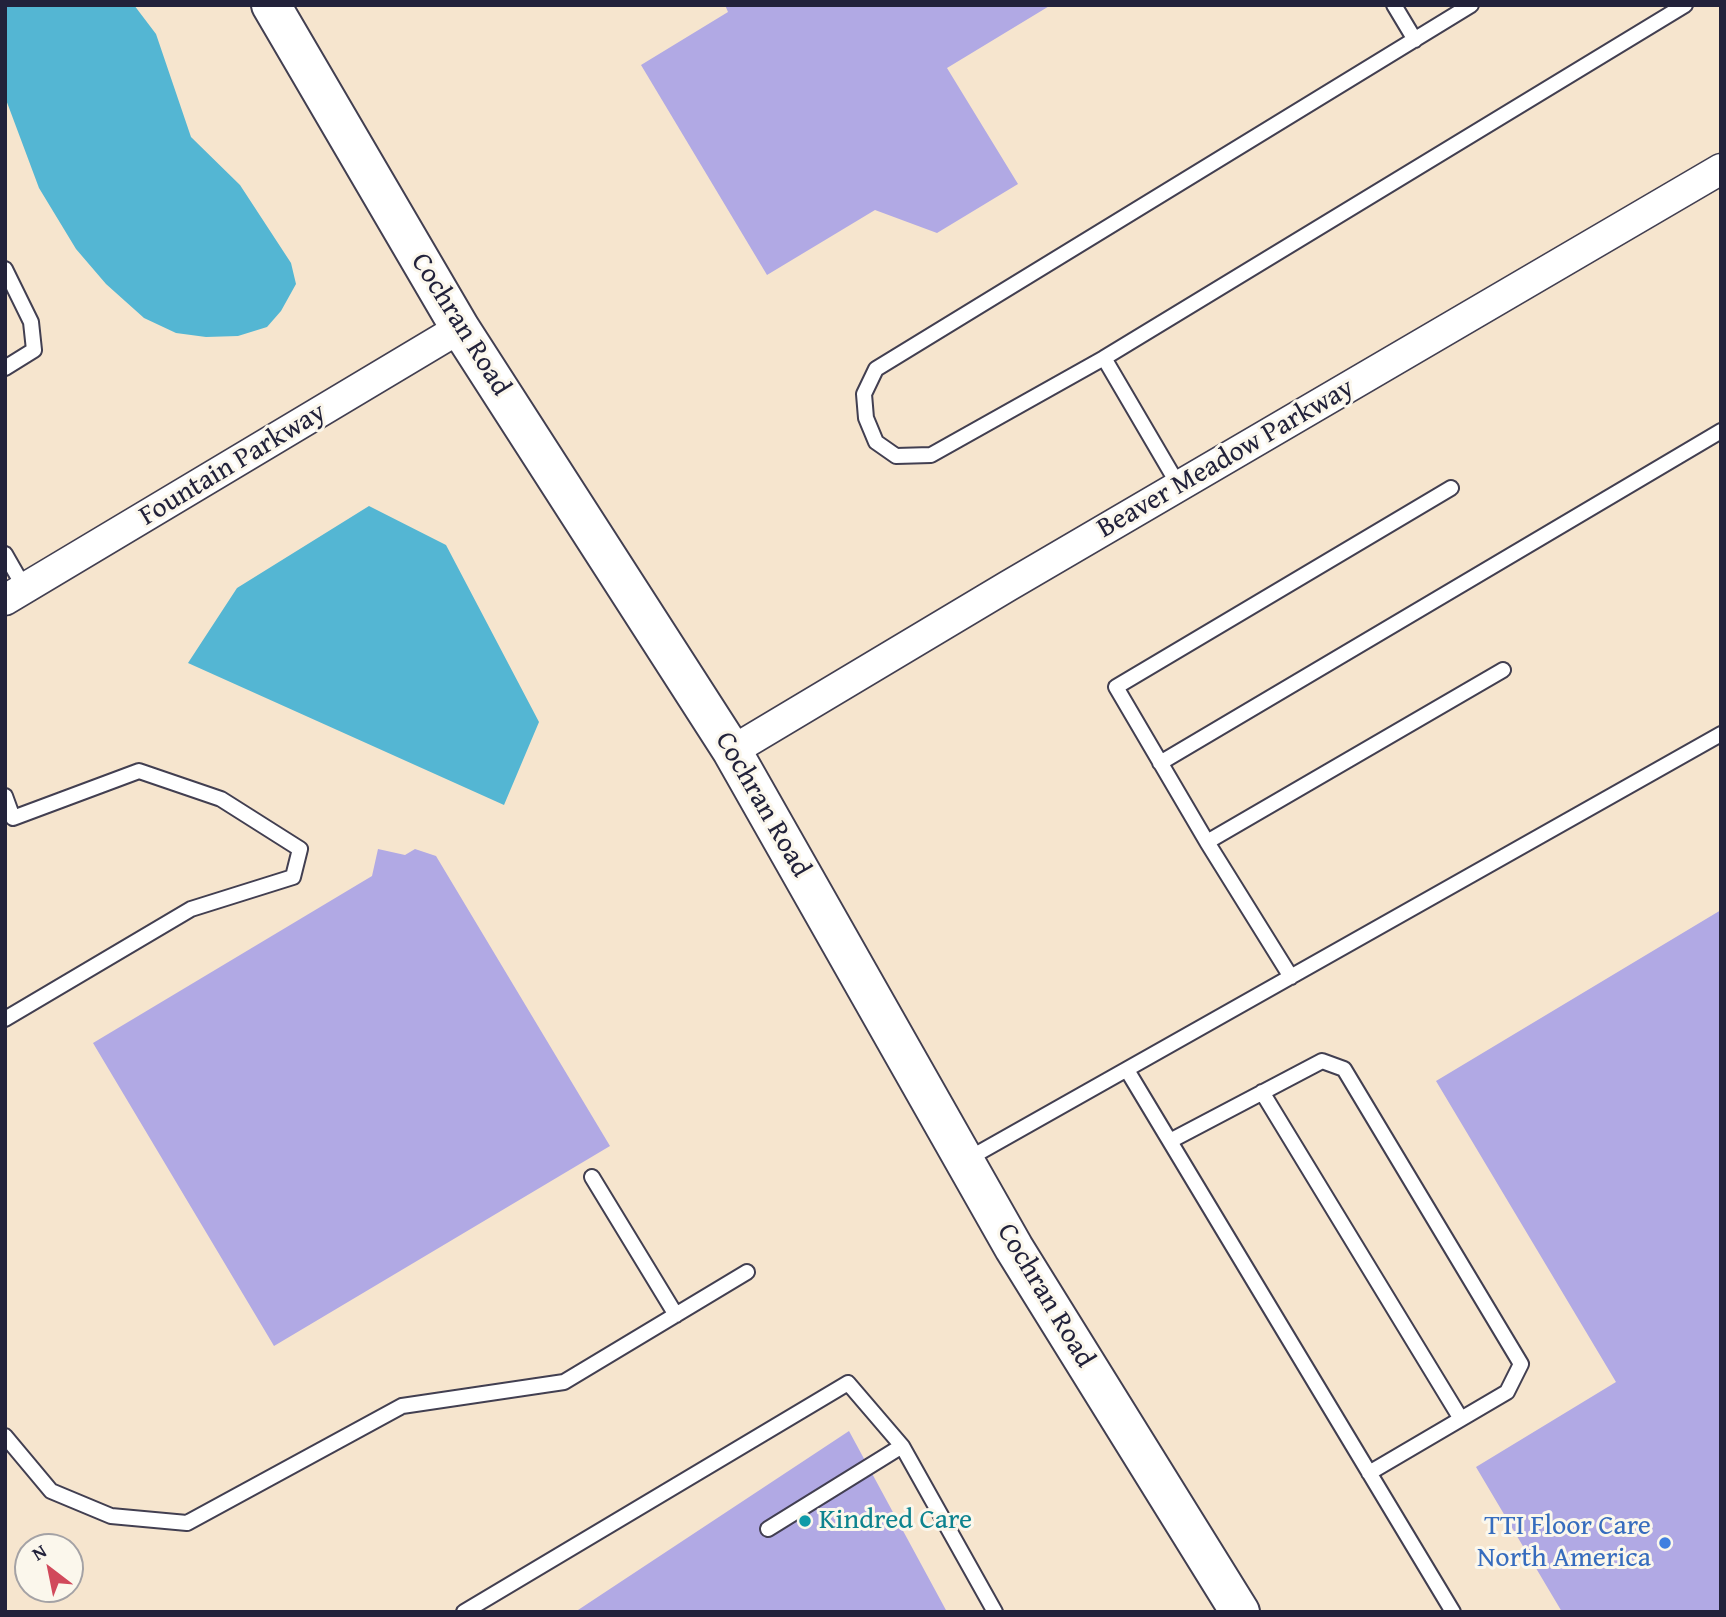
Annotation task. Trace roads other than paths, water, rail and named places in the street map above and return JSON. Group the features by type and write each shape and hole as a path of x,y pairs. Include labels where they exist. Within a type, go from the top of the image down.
{"street":[{"name":"Cochran Road","path":"271,5 460,328 732,751 1014,1248 1240,1612"},
{"name":"Beaver Meadow Parkway","path":"732,751 1721,169"},
{"name":"Fountain Parkway","path":"15,595 460,328"}],"lane":[{"path":"1394,5 1415,40"},
{"path":"1471,5 876,369 864,394 866,418 876,442 896,456 931,455 1104,358 1685,5"},
{"path":"5,269 31,322 34,351 5,368"},
{"path":"1104,358 1179,486"},
{"path":"1160,763 1721,431"},
{"path":"1291,977 1207,842 1116,687 1451,488"},
{"path":"5,554 15,595"},
{"path":"1207,842 1503,670"},
{"path":"965,1161 1721,734"},
{"path":"5,796 9,820 139,771 221,799 300,849 293,877 191,909 5,1019"},
{"path":"1170,1142 1322,1060 1344,1069 1351,1080 1521,1364 1507,1392 1370,1473"},
{"path":"1127,1070 1453,1612"},
{"path":"1262,1092 1461,1419"},
{"path":"592,1177 677,1315"},
{"path":"5,1436 51,1491 111,1516 187,1523 402,1406 564,1382 747,1272"},
{"path":"464,1612 848,1383 902,1446 995,1612"},
{"path":"768,1529 902,1446"}],"water":[{"path":"5,5 134,5 156,34 191,137 240,185 291,263 296,284 281,311 267,327 238,336 206,337 176,333 144,318 106,284 76,249 39,188 5,97"},
{"path":"369,506 446,545 539,722 504,805 188,663 237,588"}],"place":[{"name":"Kindred Care","path":"805,1521"},
{"name":"TTI Floor Care North America","path":"1665,1543"}]}
